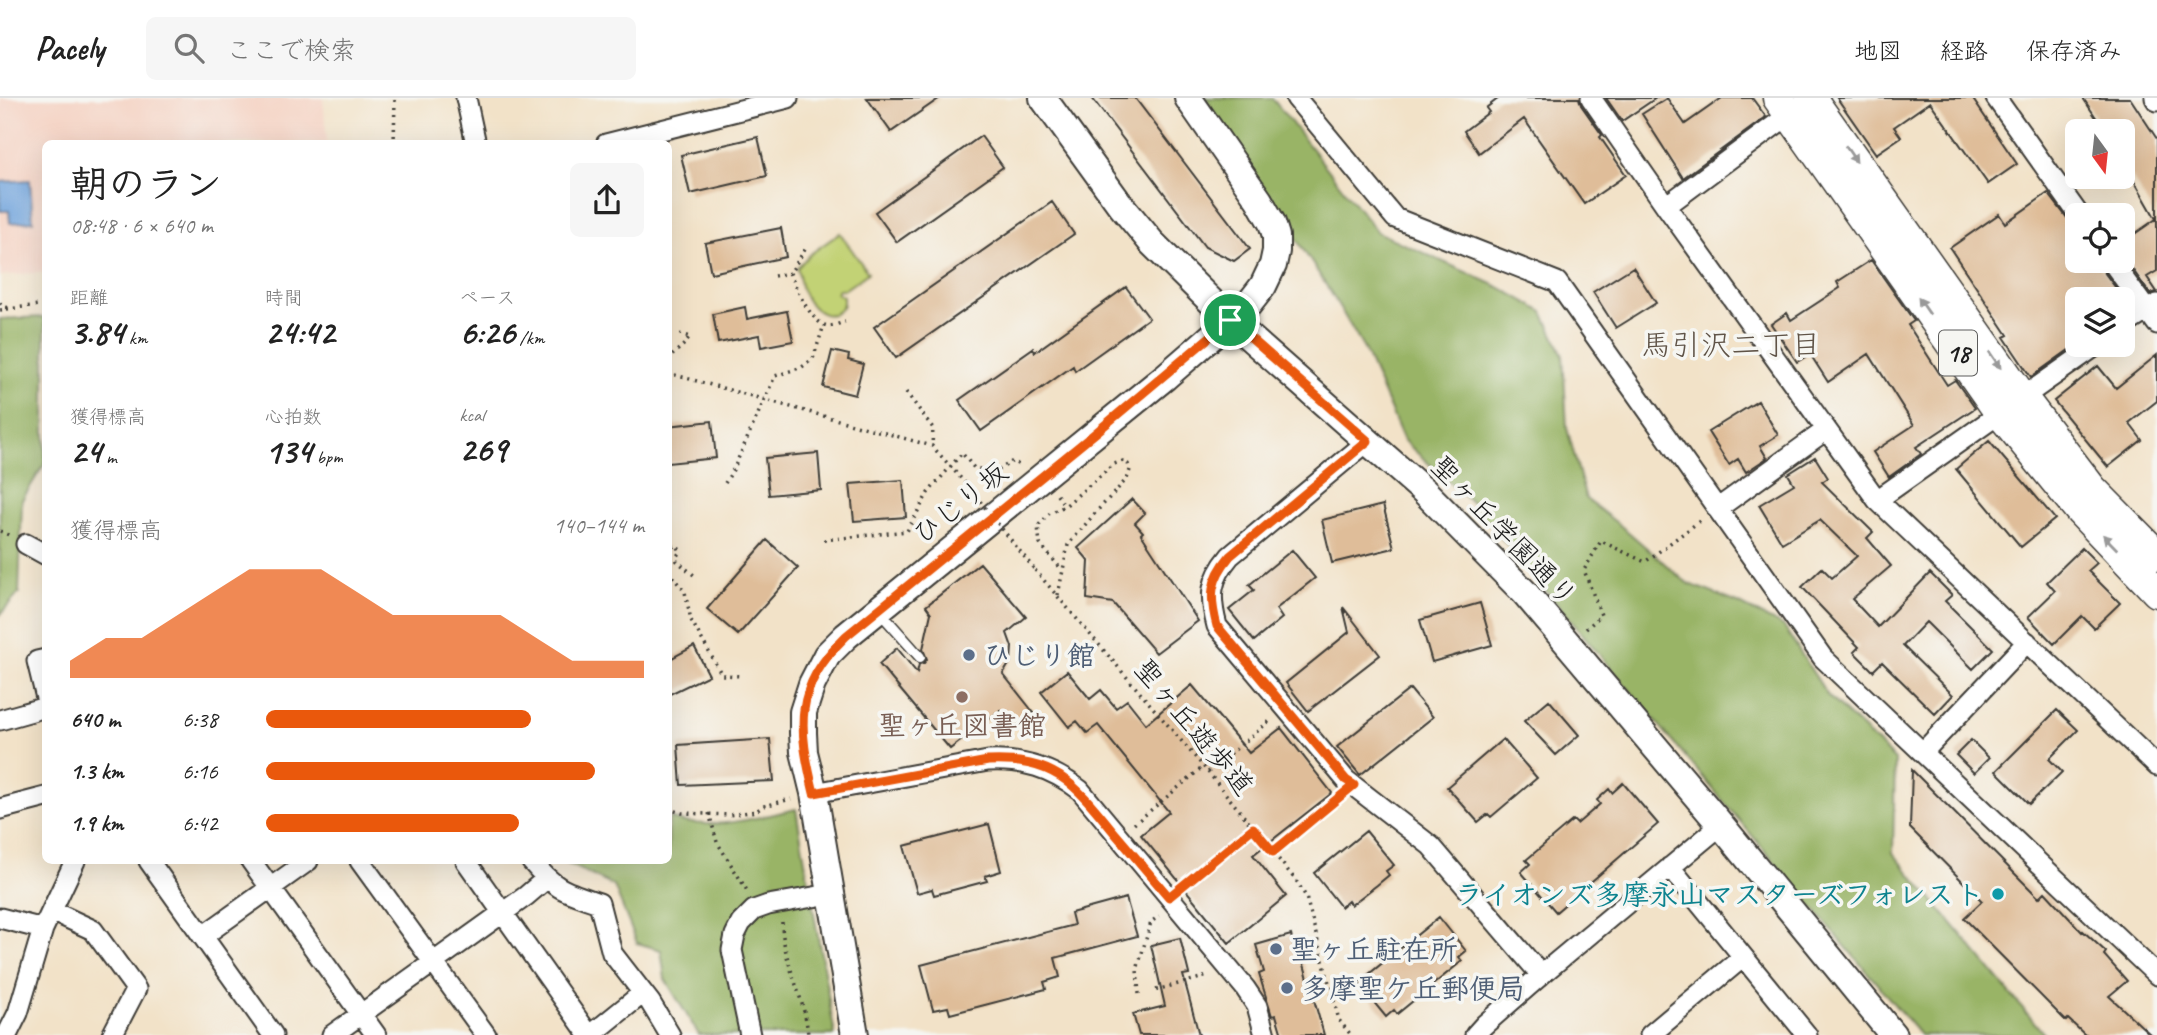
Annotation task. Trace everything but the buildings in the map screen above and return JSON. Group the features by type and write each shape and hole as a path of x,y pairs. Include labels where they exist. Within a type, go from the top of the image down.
{"main road":[{"name":"18","path":"1802,102 2011,405 2081,512 2157,592"},
{"name":"18","path":"2011,405 2157,555"}],"street":[{"path":"466,98 475,140"},
{"path":"623,140 788,98"},
{"name":"聖ヶ丘学園通り","path":"1043,98 1136,224 1230,320 1454,520 1525,593 1721,825 1893,1035"},
{"name":"ひじり坂","path":"855,1035 830,894 807,795 803,712 812,684 827,655 846,636 1248,305 1269,276 1276,251 1276,236 1272,223 1188,98"},
{"path":"1296,98 1395,218 1557,282 1823,658 2157,975"},
{"path":"1591,98 1877,500 2157,766"},
{"path":"1996,98 2070,203"},
{"path":"1666,206 1802,102"},
{"path":"2121,273 2153,313 2135,321"},
{"path":"1877,500 2080,357"},
{"path":"1717,509 1826,430"},
{"path":"1368,441 1230,556 1219,569 1213,585 1213,609 1217,626 1346,780 1432,846 1541,975"},
{"path":"26,544 42,553"},
{"path":"1923,752 2026,642"},
{"path":"42,660 37,661 42,682"},
{"path":"0,720 42,708"},
{"path":"807,795 988,761 1030,763 1051,771 1080,790 1231,970 1257,1006 1265,1035"},
{"path":"0,809 42,798"},
{"path":"1475,1035 1541,975 1721,825"},
{"path":"7,1035 18,1013 47,920 74,864"},
{"path":"151,864 273,1035"},
{"path":"253,864 376,1035"},
{"path":"203,936 304,864"},
{"path":"362,864 486,1035"},
{"path":"468,864 590,1035 643,993"},
{"path":"534,864 559,889 599,903 612,953 643,993 670,1035"},
{"path":"1670,867 1807,1035"},
{"path":"332,1035 547,879"},
{"path":"750,1035 732,950 735,935 746,916 754,910 830,894"},
{"path":"0,918 47,920 93,930 136,989 112,1035"},
{"path":"1650,1035 1742,958"}],"lane":[{"path":"879,611 920,657"}],"path":[{"path":"394,140 395,98"},
{"path":"774,276 790,273 806,248"},
{"path":"790,273 813,316 824,325 845,322"},
{"path":"0,303 8,308"},
{"path":"0,310 42,304"},
{"path":"725,483 775,376 802,367 813,359 824,325"},
{"path":"672,356 690,337 680,334"},
{"path":"672,374 932,446 949,465"},
{"path":"905,392 933,428 932,446"},
{"path":"824,540 907,531 928,493 949,465 962,453 974,468 995,472 1013,461"},
{"path":"1058,595 1068,545 1127,479 1130,474 1128,464 1124,461 1114,464 1065,506 1050,513 1038,526 1040,544 1062,570"},
{"name":"聖ヶ丘遊歩道","path":"949,465 1298,883 1306,897 1339,1020 1351,1035"},
{"path":"1057,495 1065,506"},
{"path":"1579,635 1601,615 1584,570 1601,541 1645,562 1717,509"},
{"path":"672,547 678,546 680,552 676,557 677,561 695,576"},
{"path":"672,576 685,592 691,620 722,675 742,676"},
{"path":"1208,772 1286,708"},
{"path":"1118,837 1203,767"},
{"path":"1273,852 1354,785"},
{"path":"672,810 729,815 756,811 764,806 807,795"},
{"path":"709,813 717,842 750,895"},
{"path":"1139,994 1137,971 1151,922 1171,900 1253,828"},
{"path":"782,903 782,940 800,994 808,1035"},
{"path":"1156,989 1231,970"}],"shaded area":[{"path":"0,98 323,98 327,140 42,140 42,272 0,276"}],"green space":[{"path":"1205,98 1272,98 1377,232 1499,287 1543,312 1563,355 1567,428 1586,499 1687,583 1738,603 1784,627 1828,696 1895,760 1893,853 2045,1035 1920,1035 1472,503 1404,441 1364,349 1330,291"},
{"path":"840,233 868,273 844,290 838,289 837,293 843,297 843,305 838,311 826,314 809,303 802,290 797,268 809,255"},
{"path":"42,317 42,468 22,500 19,593 0,615 0,319"},
{"path":"796,809 835,1035 699,1035 665,979 661,950 637,943 614,886 568,864 672,864 672,819 701,824 748,819"}],"water":[{"path":"30,180 33,221 10,223 9,211 0,211 0,182"}],"place":[{"name":"ひじり館","path":"969,655"},
{"name":"聖ヶ丘図書館","path":"962,697"},
{"name":"ライオンズ多摩永山マスターズフォレスト","path":"1998,894"},
{"name":"聖ヶ丘駐在所","path":"1276,949"},
{"name":"多摩聖ケ丘郵便局","path":"1287,988"}],"district":[{"name":"馬引沢二丁目","path":"1731,345"}],"route":[{"path":"1230,320 1368,441 1230,556 1219,569 1212,597 1217,626 1346,780 1354,785 1273,852 1253,828 1169,897 1080,790 1051,771 1030,763 988,761 814,793 804,752 803,712 812,684 827,655 846,636 1230,320"}]}
